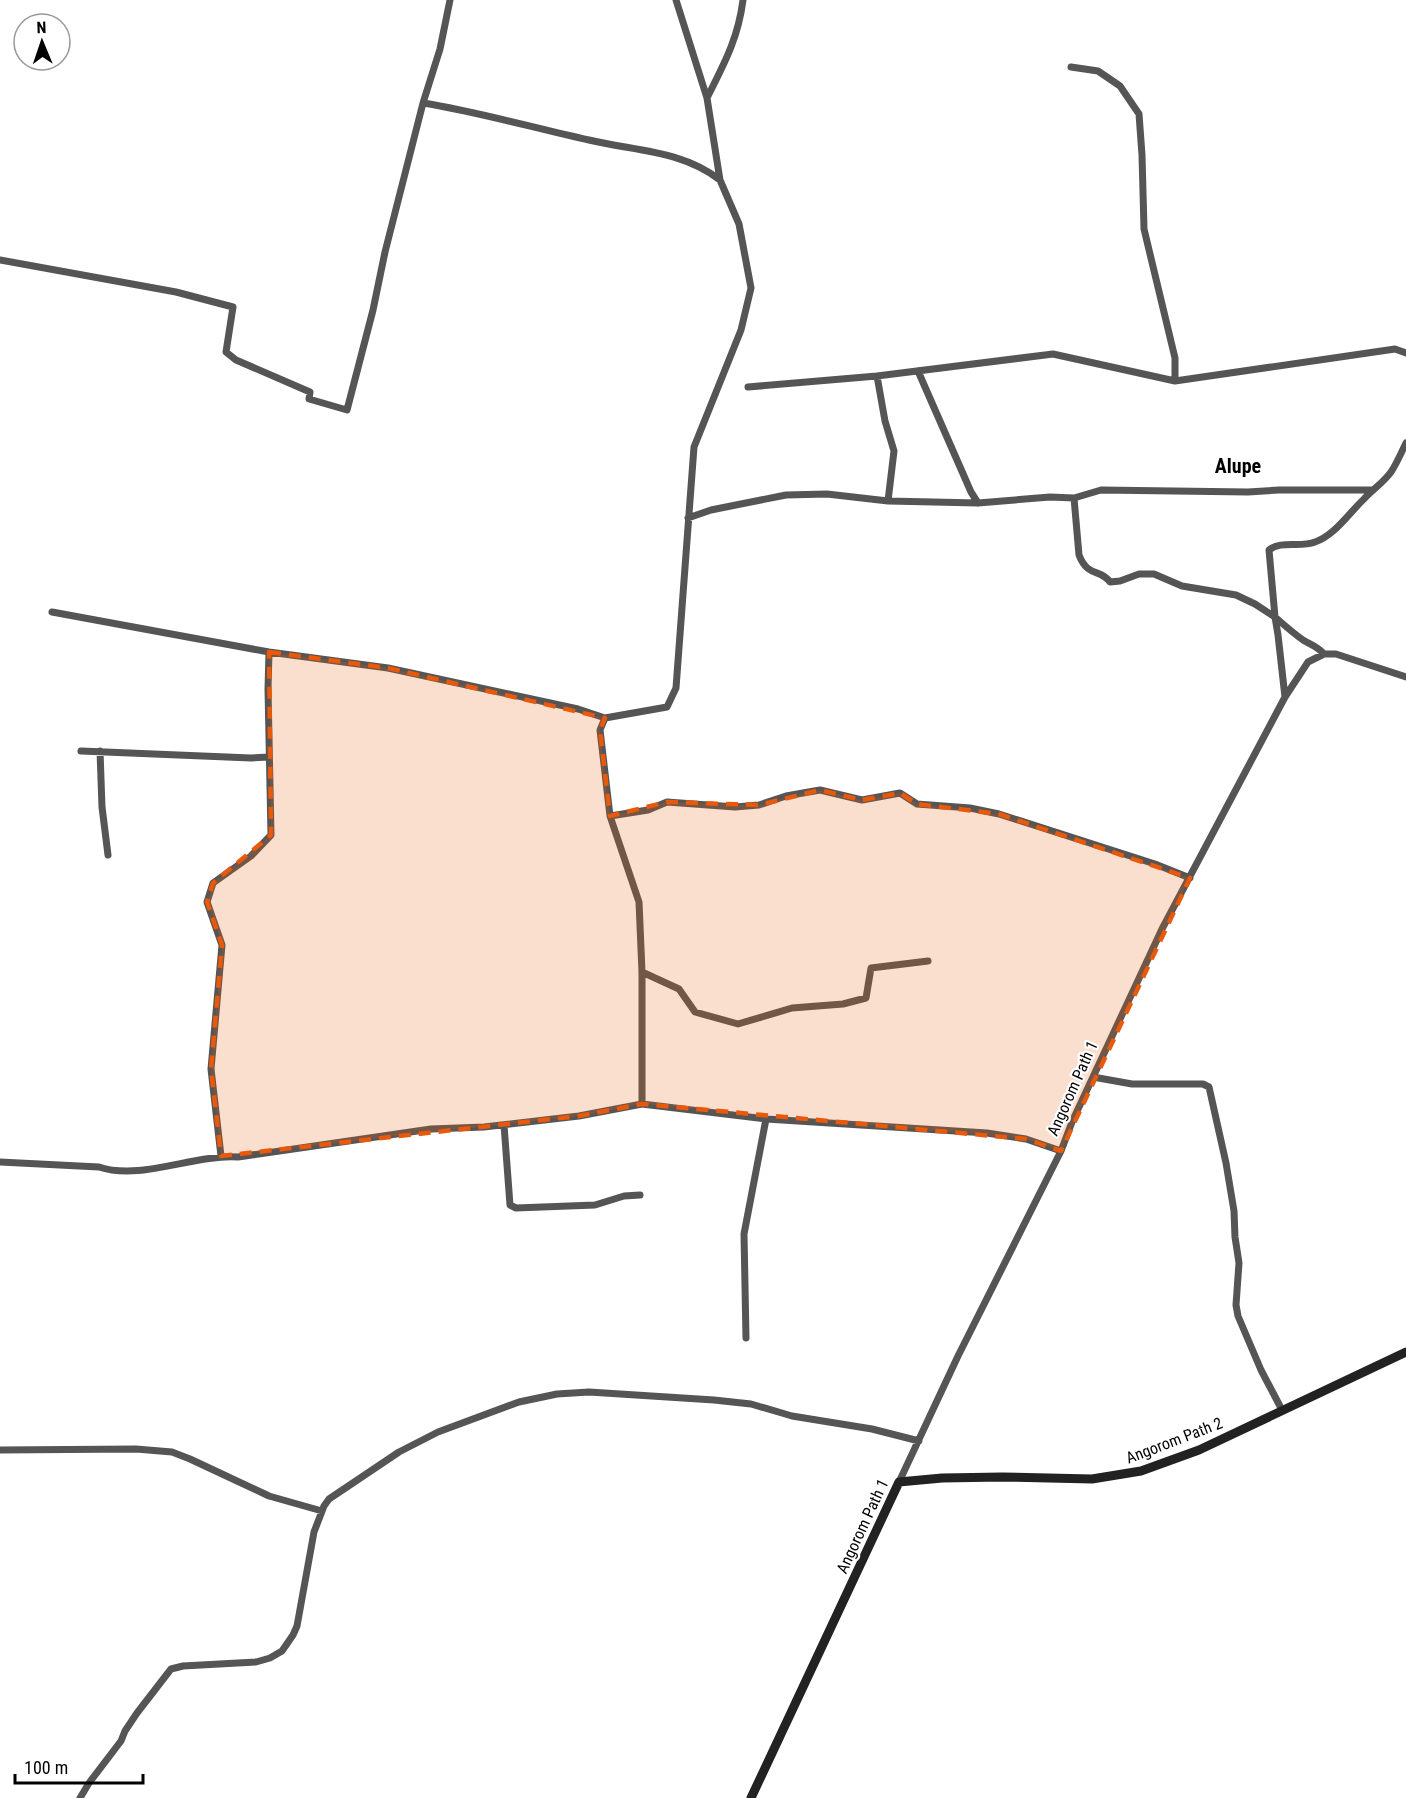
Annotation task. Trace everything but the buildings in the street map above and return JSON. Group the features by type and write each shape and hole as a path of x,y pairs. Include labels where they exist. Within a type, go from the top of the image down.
{"street":[{"path":"0,260 176,292 233,307 226,352 236,360 310,392 309,399 347,410 423,103 440,49 450,0"},
{"path":"52,612 269,652 388,668 578,709 605,717 667,707 676,688 694,447 741,330 751,288 739,224 720,180 707,98 676,0"},
{"path":"707,98 737,33 743,0"},
{"path":"1071,67 1098,71 1113,81 1120,86 1139,114 1144,229 1175,358 1175,381"},
{"path":"423,103 610,145 669,155 701,167 720,180"},
{"path":"748,387 877,376 1053,354 1175,381 1395,349 1406,353"},
{"path":"918,371 971,492 978,503"},
{"path":"877,376 885,421 894,451 888,501"},
{"path":"1285,697 1269,550 1279,545 1318,542 1390,474 1406,443"},
{"path":"688,518 711,510 786,495 826,494 888,501 978,503 1050,497 1074,498 1101,490 1248,492 1374,490"},
{"path":"1074,498 1079,555 1082,563 1093,573 1106,576 1110,582 1139,574 1154,574 1182,586 1236,595 1275,617 1293,633 1316,645 1324,654 1349,657 1406,677"},
{"path":"222,1156 211,1069 222,945 207,902 213,883 251,856 271,836 269,652"},
{"name":"Angorom Path 1","path":"752,1798 958,1356 1061,1150 1162,929 1285,697 1308,662 1324,654"},
{"path":"605,717 600,730 610,816 639,902 642,972 642,1104"},
{"path":"81,751 269,757"},
{"path":"100,752 102,807 108,855"},
{"path":"610,816 648,810 667,802 735,807 759,805 786,796 820,790 862,800 900,793 917,804 970,808 999,814 1155,864 1190,878"},
{"path":"642,972 679,989 695,1012 738,1024 792,1008 843,1004 866,998 871,968 928,961"},
{"path":"1094,1077 1132,1084 1203,1084 1209,1087 1234,1211 1239,1263 1236,1305 1238,1316 1261,1370 1282,1410"},
{"path":"0,1162 99,1167 129,1172 222,1156 238,1157 431,1130 484,1128 579,1116 642,1104 766,1119 987,1132 1026,1139 1061,1150"},
{"path":"746,1338 744,1234 766,1119"},
{"path":"504,1125 510,1205 516,1208 595,1205 624,1196 640,1195"},
{"name":"Angorom Path 2","path":"899,1482 942,1478 1002,1477 1071,1480 1141,1471 1199,1450 1406,1352"},
{"path":"80,1798 121,1741 137,1713 171,1669 183,1666 256,1662 282,1651 297,1626 314,1532 329,1499 365,1477 399,1452 438,1432 519,1402 573,1392 607,1392 752,1404 792,1416 872,1429 919,1441"},
{"path":"0,1449 136,1449 172,1452 269,1496 322,1511"}],"highlighted area":[{"path":"269,652 388,668 605,718 600,730 610,816 667,802 759,805 820,790 862,800 900,793 917,804 999,814 1190,878 1061,1151 1026,1139 642,1104 579,1116 221,1156 211,1069 222,945 207,902 213,883 271,835"}],"district":[{"name":"Alupe","path":"1238,466"}]}
